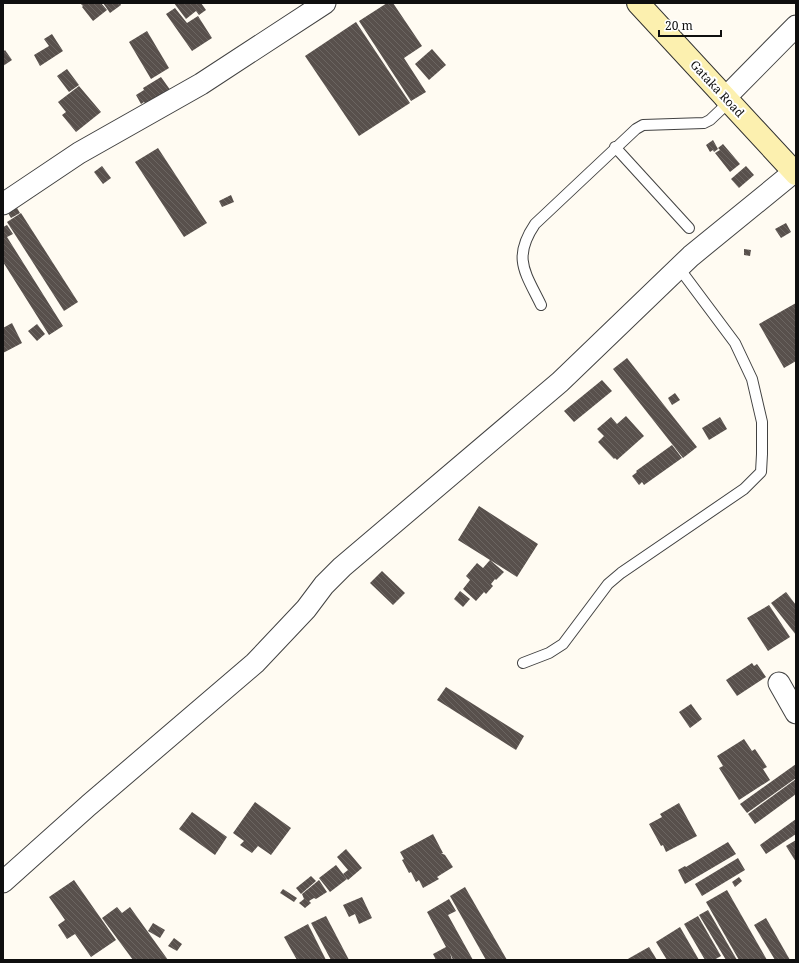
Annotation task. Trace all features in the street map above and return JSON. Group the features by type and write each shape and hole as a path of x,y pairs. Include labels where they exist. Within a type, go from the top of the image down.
{"street":[{"path":"3,204 80,153 200,84 325,3"},
{"name":"Gataka Road","path":"638,3 795,173"},
{"path":"727,100 796,26"},
{"path":"3,882 89,805 255,663 306,609 324,585 342,567 560,382 691,256 795,173"},
{"path":"778,683 796,713"}],"lane":[{"path":"541,305 524,272 522,259 528,234 535,224 615,147 636,129 643,126 704,123 710,120 727,100"},
{"path":"615,147 689,228"},
{"path":"523,663 549,653 563,644 608,584 620,573 744,490 761,472 762,422 752,379 735,343 678,268"}],"building":[{"path":"80,3 101,3 107,10 93,21"},
{"path":"103,3 120,3 121,5 110,13"},
{"path":"174,3 201,3 206,10 199,15 196,11 186,19"},
{"path":"387,3 393,3 422,46 404,58 426,92 411,101 359,21"},
{"path":"175,8 187,23 198,16 212,38 192,51 166,14"},
{"path":"356,22 410,103 359,136 305,56"},
{"path":"147,31 169,68 151,79 129,42"},
{"path":"52,34 63,51 40,66 34,55 49,46 44,39"},
{"path":"432,49 446,65 429,80 415,64"},
{"path":"5,50 12,60 3,66 3,52"},
{"path":"67,69 79,85 69,92 57,76"},
{"path":"161,77 171,91 148,107 144,102 141,104 136,95 144,90 143,88"},
{"path":"79,86 101,112 76,132 62,115 66,112 58,102"},
{"path":"713,140 718,149 714,152 713,150 710,152 706,145"},
{"path":"723,144 740,164 730,172 715,153 720,150 718,148"},
{"path":"158,148 207,223 184,237 135,162"},
{"path":"102,166 111,178 103,184 94,172"},
{"path":"746,166 754,175 739,188 731,179"},
{"path":"231,195 234,202 222,207 219,201"},
{"path":"17,208 20,213 11,218 8,213"},
{"path":"21,213 78,302 64,311 7,222"},
{"path":"786,223 791,232 781,238 775,229"},
{"path":"7,225 13,234 7,237 63,326 49,335 3,262 3,227"},
{"path":"744,249 751,250 750,256 744,255"},
{"path":"796,303 796,361 784,368 759,324"},
{"path":"12,323 22,343 3,353 3,328"},
{"path":"37,324 45,334 37,341 28,331"},
{"path":"627,358 697,447 683,458 613,369"},
{"path":"602,380 612,391 574,422 564,411"},
{"path":"675,393 680,400 672,405 668,398"},
{"path":"626,416 644,436 617,460 615,458 614,459 598,442 604,436 597,429 611,417 617,424"},
{"path":"720,417 727,429 709,440 702,428"},
{"path":"672,445 682,458 644,485 642,482 639,485 632,476 637,472 636,471"},
{"path":"479,506 538,544 517,577 458,540"},
{"path":"490,560 504,572 496,580 495,579 491,584 493,586 486,594 484,592 476,601 463,589 470,580 466,576 477,563 483,568"},
{"path":"382,571 405,593 393,605 370,583"},
{"path":"460,591 470,599 463,607 454,599"},
{"path":"786,592 796,605 796,635 771,603"},
{"path":"769,605 790,637 768,651 747,618"},
{"path":"752,663 754,666 757,664 766,677 737,696 726,680"},
{"path":"446,687 524,736 516,750 437,700"},
{"path":"691,704 702,719 690,728 679,712"},
{"path":"744,739 752,751 755,749 767,767 763,769 770,780 739,800 719,768 723,766 717,756"},
{"path":"796,764 796,778 747,813 740,804"},
{"path":"796,779 796,794 755,824 748,814"},
{"path":"255,802 291,828 271,855 258,846 252,853 240,845 244,841 233,833"},
{"path":"679,803 697,836 666,852 649,824 662,817 660,814"},
{"path":"192,812 227,837 215,855 179,829"},
{"path":"796,819 796,834 766,854 760,845"},
{"path":"433,834 443,853 441,853 445,855 453,867 437,877 439,879 423,888 419,880 416,882 411,872 409,873 402,860 404,859 400,852"},
{"path":"796,840 796,862 786,846"},
{"path":"728,842 736,854 685,884 678,870 685,866 686,867"},
{"path":"346,849 362,868 348,880 343,874 348,870 337,857"},
{"path":"738,858 745,870 702,896 695,884"},
{"path":"336,865 347,879 330,892 319,878"},
{"path":"311,876 316,881 301,894 296,888"},
{"path":"739,877 742,881 735,887 732,882"},
{"path":"74,880 116,940 91,957 75,934 67,939 58,925 65,920 49,897"},
{"path":"319,880 327,892 316,899 314,898 309,901 311,903 305,908 299,903 304,899 302,894"},
{"path":"465,887 507,960 486,960 450,896"},
{"path":"283,889 297,898 294,902 280,893"},
{"path":"727,890 767,960 739,960 706,902"},
{"path":"362,897 372,918 359,924 355,914 349,917 343,905"},
{"path":"449,899 456,911 448,915 473,960 453,960 450,953 452,960 436,960 433,954 446,947 427,912"},
{"path":"117,907 122,913 130,907 168,960 133,960 102,918"},
{"path":"708,910 737,960 726,960 699,915"},
{"path":"326,916 349,960 331,960 311,923"},
{"path":"698,916 721,956 714,960 705,960 684,924"},
{"path":"766,918 790,960 775,960 754,925"},
{"path":"153,923 165,930 160,938 148,931"},
{"path":"308,924 326,960 297,960 284,937"},
{"path":"680,927 699,960 667,960 656,942"},
{"path":"174,938 182,944 177,951 168,946"},
{"path":"649,947 657,960 626,960"}]}
